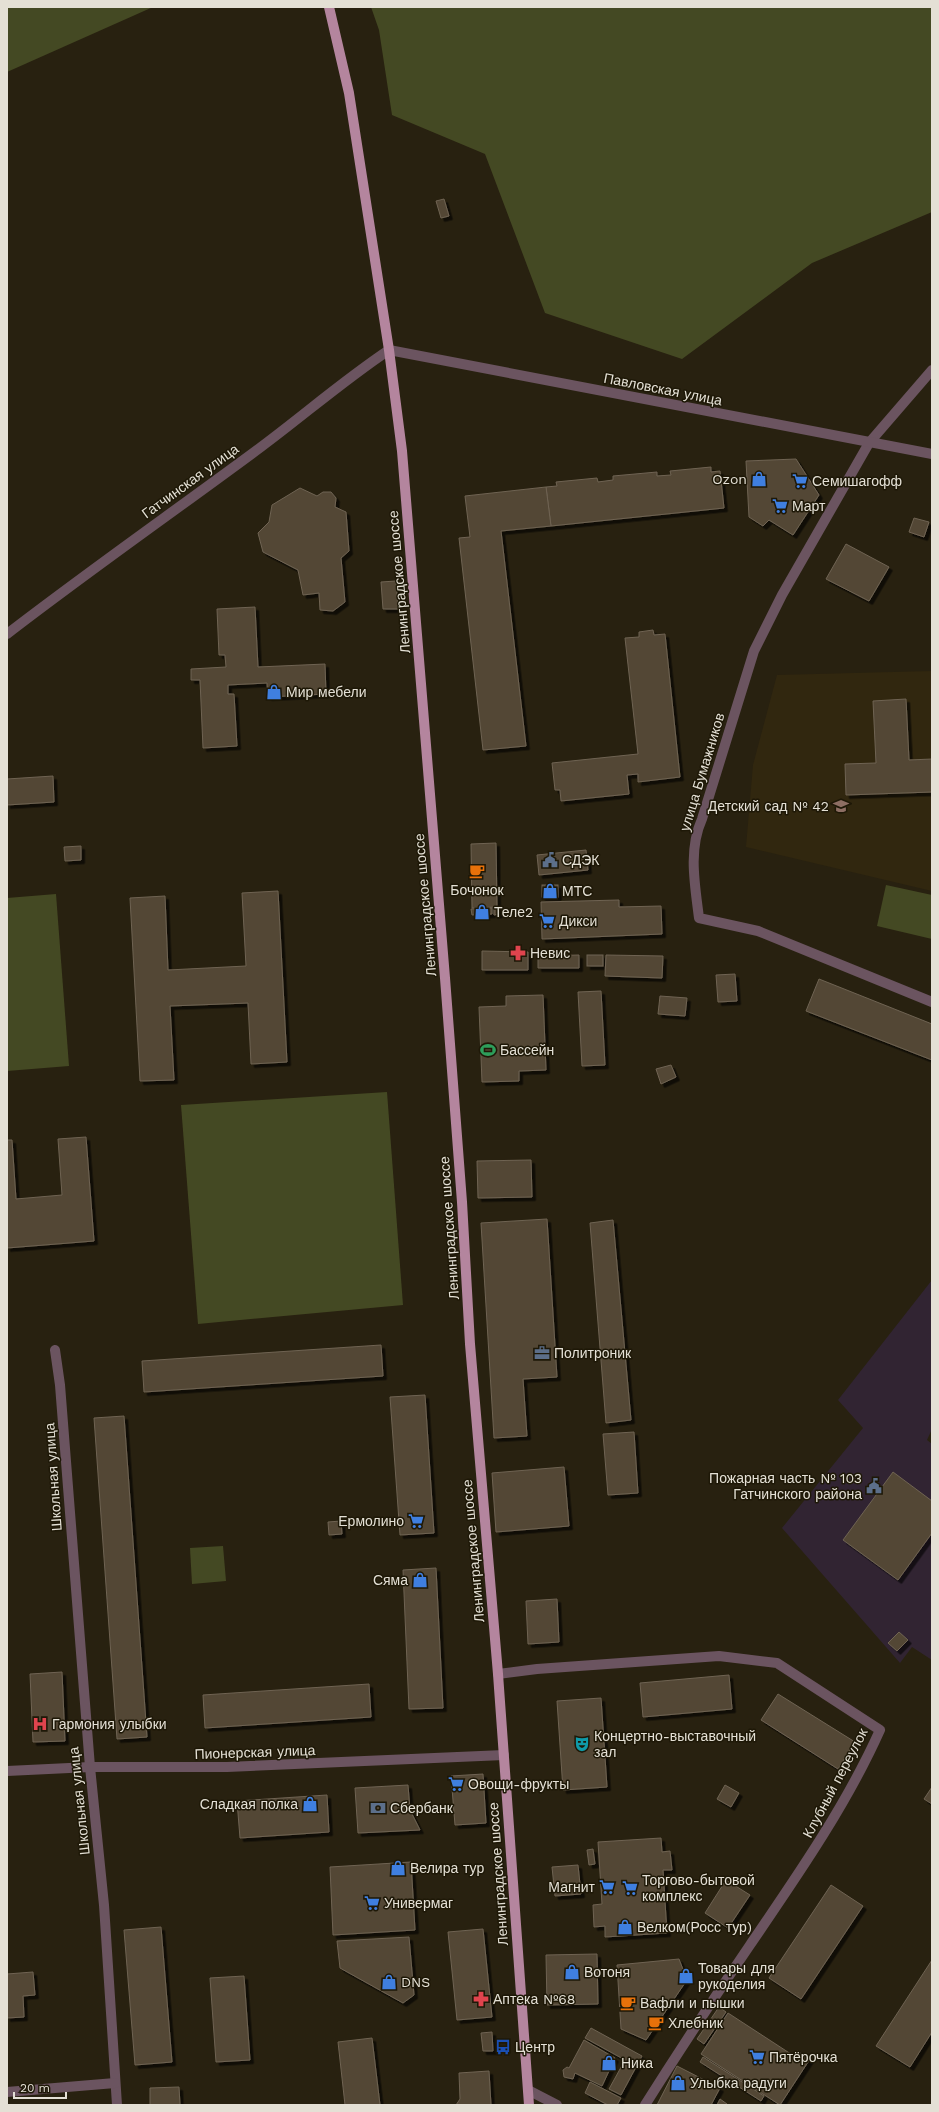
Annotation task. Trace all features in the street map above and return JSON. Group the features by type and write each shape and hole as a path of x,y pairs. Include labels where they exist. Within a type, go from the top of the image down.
{"main road":[{"name":"Ленинградское шоссе","path":"329,7 349,93 389,350 402,450 462,1202 470,1344 498,1674 528,2105"}],"street":[{"name":"Павловская улица","path":"389,350 932,454"},
{"name":"Гатчинская улица","path":"7,634 95,567 262,446 353,375 389,350"},
{"path":"869,443 932,370"},
{"name":"улица Бумажников","path":"869,443 786,589 754,651 702,819 696,832 693,866 699,918 758,932 932,1002"},
{"name":"Школьная улица","path":"55,1350 60,1385 90,1767 104,1905 117,2105"},
{"name":"Клубный переулок","path":"498,1674 537,1669 719,1656 777,1663 880,1730 869,1754 817,1846 727,1979 645,2105"},
{"name":"Пионерская улица","path":"7,1771 90,1767 227,1767 504,1755"},
{"path":"7,2092 116,2083"},
{"path":"528,2090 557,2105"}],"shaded area":[{"name":"Детский сад № 42","path":"932,671 932,891 746,847 753,765 777,675"},
{"name":"Пожарная часть № 103 Гатчинского района","path":"932,1280 932,1429 927,1440 932,1444 932,1660 912,1647 900,1663 782,1528 863,1428 838,1400"}],"green space":[{"path":"7,7 153,7 7,72"},
{"path":"371,7 932,7 932,212 812,263 682,359 545,313 485,154 392,115 379,30"},
{"path":"886,885 932,895 932,939 877,926"},
{"path":"56,894 69,1066 7,1071 7,898"},
{"path":"387,1092 403,1305 198,1324 181,1105"},
{"path":"223,1546 226,1581 192,1584 190,1548"}],"building":[{"path":"444,199 449,216 441,218 436,201"},
{"name":"Март","path":"796,459 819,495 793,535 769,520 763,526 749,517 746,461"},
{"path":"711,467 711,472 720,471 724,508 551,526 546,487 557,486 556,482 597,478 598,482 613,480 613,476 657,472 657,476 671,475 670,471"},
{"path":"546,487 551,526 501,531 526,746 483,750 459,538 470,537 465,496"},
{"path":"300,488 317,496 323,492 331,492 336,498 335,507 346,512 349,551 341,558 345,602 333,611 320,610 319,593 303,595 298,570 263,552 258,533 269,522 272,505"},
{"path":"914,518 929,522 924,537 909,532"},
{"path":"846,544 889,567 869,601 826,579"},
{"path":"396,581 398,609 383,609 381,582"},
{"path":"255,607 258,667 325,664 326,694 268,697 267,683 228,685 228,694 234,694 237,746 203,748 200,680 191,680 191,669 226,667 225,655 219,655 217,609"},
{"path":"653,630 654,635 665,634 680,777 638,782 638,774 627,775 629,794 561,801 560,790 555,790 552,763 638,754 625,638 639,637 639,632"},
{"path":"906,699 909,760 932,759 932,792 846,795 845,764 876,763 873,701"},
{"path":"53,776 54,802 7,805 7,779"},
{"path":"496,843 497,907 472,908 471,844"},
{"path":"81,846 81,860 65,861 64,847"},
{"path":"586,850 588,870 539,875 537,855"},
{"name":"МТС","path":"542,885 558,885 558,897 542,897"},
{"path":"278,891 287,1062 251,1064 248,1003 170,1006 174,1080 140,1081 130,898 165,896 168,970 246,966 242,893"},
{"path":"619,900 619,907 661,906 662,934 542,939 541,902"},
{"name":"Теле2","path":"492,908 492,914 472,915 471,909"},
{"path":"494,908 498,908 499,914 494,915"},
{"path":"482,951 528,952 528,970 482,970"},
{"path":"579,955 579,968 538,968 538,956"},
{"path":"587,955 603,955 603,966 587,966"},
{"path":"606,955 663,956 662,978 605,976"},
{"path":"735,974 737,1001 718,1002 716,975"},
{"path":"819,979 932,1024 932,1060 806,1011"},
{"path":"601,991 605,1065 582,1066 578,992"},
{"path":"543,995 546,1070 519,1071 519,1081 482,1082 479,1007 506,1006 506,996"},
{"path":"660,996 687,998 685,1016 658,1014"},
{"path":"671,1065 676,1077 661,1084 656,1069"},
{"path":"86,1137 94,1241 7,1248 7,1140 12,1140 16,1199 62,1195 58,1139"},
{"path":"531,1160 532,1197 478,1198 477,1161"},
{"path":"547,1219 557,1377 523,1379 527,1436 494,1438 481,1223"},
{"path":"613,1220 631,1420 606,1423 590,1223"},
{"path":"381,1345 383,1376 144,1392 142,1361"},
{"path":"425,1395 434,1533 400,1535 390,1397"},
{"path":"124,1416 147,1737 117,1739 94,1418"},
{"path":"634,1432 638,1493 608,1495 603,1434"},
{"path":"564,1467 569,1526 496,1532 492,1473"},
{"path":"893,1472 932,1501 932,1533 898,1580 843,1540"},
{"path":"341,1521 342,1534 329,1535 328,1522"},
{"path":"436,1568 443,1708 409,1709 403,1570"},
{"path":"557,1599 559,1642 528,1644 526,1601"},
{"path":"899,1632 908,1640 897,1651 888,1643"},
{"path":"62,1672 65,1741 33,1742 30,1674"},
{"path":"729,1675 732,1709 643,1717 640,1683"},
{"path":"369,1684 371,1717 205,1728 203,1695"},
{"path":"778,1694 855,1742 838,1769 761,1720"},
{"name":"Концертно-выставочный зал","path":"601,1698 607,1787 563,1790 557,1701"},
{"path":"483,1774 486,1823 455,1825 451,1776"},
{"path":"408,1785 410,1810 420,1830 358,1833 355,1788"},
{"path":"725,1785 739,1793 731,1807 717,1799"},
{"path":"932,1787 932,1804 924,1799"},
{"path":"327,1795 329,1832 240,1838 237,1801"},
{"path":"661,1838 662,1852 670,1851 672,1870 663,1870 667,1933 605,1937 605,1926 594,1927 593,1905 602,1904 598,1842"},
{"path":"593,1849 595,1864 589,1865 587,1850"},
{"name":"Универмаг","path":"411,1862 415,1930 333,1935 330,1867"},
{"path":"578,1865 581,1894 555,1896 552,1867"},
{"path":"726,1880 750,1895 728,1928 705,1913"},
{"path":"831,1885 863,1906 801,1999 769,1978"},
{"path":"161,1927 172,2062 135,2065 124,1930"},
{"path":"483,1929 492,2017 457,2020 448,1932"},
{"name":"DNS","path":"409,1937 414,1995 403,2003 340,1968 337,1941"},
{"name":"Вотоня","path":"597,1954 598,2004 547,2005 546,1955"},
{"path":"679,1959 687,1980 646,2040 621,2029 617,1965"},
{"path":"932,1960 932,2032 910,2067 876,2046"},
{"path":"33,1972 35,1995 23,1996 24,2017 7,2018 7,1974"},
{"path":"244,1976 250,2060 216,2062 210,1978"},
{"path":"719,2007 726,2012 704,2044 697,2039"},
{"name":"Пятёрочка","path":"728,2013 794,2056 797,2051 810,2059 780,2105 701,2054"},
{"path":"591,2028 642,2056 621,2095 609,2089 625,2060 585,2038"},
{"path":"492,2032 493,2051 483,2051 481,2033"},
{"path":"372,2038 380,2105 345,2105 338,2042"},
{"path":"584,2040 615,2058 602,2086 575,2073 573,2079 564,2077 563,2070 567,2067 569,2068"},
{"path":"703,2057 764,2096 761,2101 700,2062"},
{"path":"677,2066 720,2088 711,2105 657,2105"},
{"path":"489,2071 491,2105 456,2105 460,2099 459,2073"},
{"path":"590,2082 621,2098 617,2105 608,2105 585,2093"},
{"path":"179,2087 180,2105 150,2105 150,2088"},
{"path":"720,2099 727,2104 727,2105 717,2105"}],"place":[{"name":"Ozon","path":"759,479"},
{"name":"Семишагофф","path":"800,481"},
{"name":"Март","path":"780,506"},
{"name":"Мир мебели","path":"274,692"},
{"name":"Детский сад № 42","path":"841,806"},
{"name":"СДЭК","path":"550,860"},
{"name":"Бочонок","path":"477,871"},
{"name":"МТС","path":"550,891"},
{"name":"Теле2","path":"482,912"},
{"name":"Дикси","path":"547,921"},
{"name":"Невис","path":"518,953"},
{"name":"Бассейн","path":"488,1050"},
{"name":"Политроник","path":"542,1353"},
{"name":"Пожарная часть № 103 Гатчинского района","path":"874,1486"},
{"name":"Ермолино","path":"416,1521"},
{"name":"Сяма","path":"420,1580"},
{"name":"Гармония улыбки","path":"40,1724"},
{"name":"Концертно-выставочный зал","path":"582,1744"},
{"name":"Овощи-фрукты","path":"456,1784"},
{"name":"Сладкая полка","path":"310,1804"},
{"name":"Сбербанк","path":"378,1808"},
{"name":"Велира тур","path":"398,1868"},
{"name":"Магнит","path":"607,1887"},
{"name":"Торгово-бытовой комплекс","path":"630,1888"},
{"name":"Универмаг","path":"372,1903"},
{"name":"Велком(Росс тур)","path":"625,1927"},
{"name":"Вотоня","path":"572,1972"},
{"name":"Товары для рукоделия","path":"686,1976"},
{"name":"DNS","path":"389,1982"},
{"name":"Аптека №68","path":"481,1999"},
{"name":"Вафли и пышки","path":"628,2003"},
{"name":"Хлебник","path":"656,2023"},
{"name":"Центр","path":"503,2047"},
{"name":"Пятёрочка","path":"757,2057"},
{"name":"Ника","path":"609,2063"},
{"name":"Улыбка радуги","path":"678,2083"}]}
